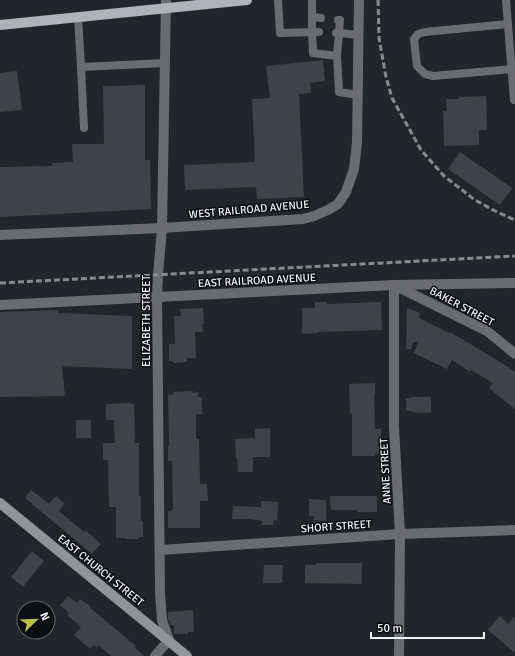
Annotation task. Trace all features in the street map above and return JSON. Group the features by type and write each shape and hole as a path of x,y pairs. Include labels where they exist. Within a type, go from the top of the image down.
{"main road":[{"path":"0,25 78,17 166,4 247,0"}],"street":[{"name":"WEST RAILROAD AVENUE","path":"0,235 162,228 284,219 303,219 328,210 338,204 346,192 354,169 357,143 359,0"},
{"name":"ELIZABETH STREET","path":"166,4 162,228 157,296 160,593 162,620 169,640"},
{"name":"EAST RAILROAD AVENUE","path":"0,305 394,285 515,283"},
{"name":"BAKER STREET","path":"394,285 487,331 515,354"},
{"name":"ANNE STREET","path":"394,285 394,427 400,534 399,656"},
{"name":"EAST CHURCH STREET","path":"0,502 188,656"},
{"name":"SHORT STREET","path":"160,550 400,534 515,530"},
{"path":"155,656 169,640"}],"lane":[{"path":"278,0 280,33 316,32"},
{"path":"312,0 317,18 313,53 337,56"},
{"path":"506,0 510,18 515,100"},
{"path":"78,17 84,128"},
{"path":"510,18 425,32 418,34 414,39 417,66 425,74 433,76 512,69"},
{"path":"338,20 340,20 337,56 340,92 358,95"},
{"path":"338,33 359,35"},
{"path":"81,67 165,63"}],"building":[{"path":"323,60 325,81 310,83 311,93 299,94 304,197 257,199 256,187 185,190 184,165 255,162 252,99 270,98 266,66"},
{"path":"17,71 22,110 0,112 0,73"},
{"path":"145,85 145,160 150,160 151,209 0,217 0,167 52,166 52,163 73,162 72,144 104,144 103,86"},
{"path":"486,96 487,130 479,130 479,145 444,146 443,111 447,111 446,99"},
{"path":"460,152 512,188 500,205 448,169"},
{"path":"315,302 327,302 327,304 381,302 382,330 302,334 302,308 315,308"},
{"path":"203,308 203,332 195,332 196,358 187,358 187,362 174,363 173,361 169,361 169,344 175,344 174,316 181,316 180,309"},
{"path":"407,308 420,313 419,318 467,342 515,372 515,409 489,388 493,383 471,370 470,372 452,360 447,369 414,353 418,342 413,342 411,349 406,349"},
{"path":"58,310 58,313 132,316 132,369 62,366 65,396 0,397 0,312"},
{"path":"375,383 375,429 381,429 381,453 375,454 375,456 352,456 352,413 350,413 349,384"},
{"path":"193,391 193,393 198,392 198,397 202,397 202,414 196,414 196,439 199,439 200,484 207,484 208,501 200,501 200,528 168,528 168,511 172,511 171,509 173,509 172,461 168,461 168,395 173,394 173,392"},
{"path":"431,397 431,413 406,411 406,398"},
{"path":"106,404 134,404 134,443 139,443 139,496 141,496 141,521 143,521 143,537 138,537 139,539 116,538 116,507 109,507 108,460 103,460 103,443 115,443 114,420 106,420"},
{"path":"76,420 91,420 91,438 76,438"},
{"path":"270,428 270,457 253,457 253,472 238,472 235,439 255,438 255,429"},
{"path":"31,490 49,504 56,496 65,504 59,511 101,544 92,554 25,498"},
{"path":"330,496 377,496 377,512 331,510"},
{"path":"309,499 326,500 326,521 314,520 314,516 309,516"},
{"path":"261,501 278,502 277,521 274,520 273,525 262,525 262,521 251,519 232,519 233,506 261,507"},
{"path":"32,551 44,561 23,587 11,577"},
{"path":"316,563 362,563 362,584 305,583 305,565 316,565"},
{"path":"264,565 283,565 282,583 263,583"},
{"path":"68,596 77,603 80,599 90,606 89,607 136,646 135,648 144,656 111,656 98,645 97,648 94,645 90,649 74,635 81,627 67,615 69,613 60,605"},
{"path":"193,610 194,632 188,632 188,634 174,634 174,625 171,625 168,619 168,612"},
{"path":"500,616 508,624 515,616 515,653 488,630"}],"railway":[{"path":"378,0 379,38 386,77 392,98 421,150 444,176 475,200 515,220"},
{"path":"0,283 515,256"}]}
